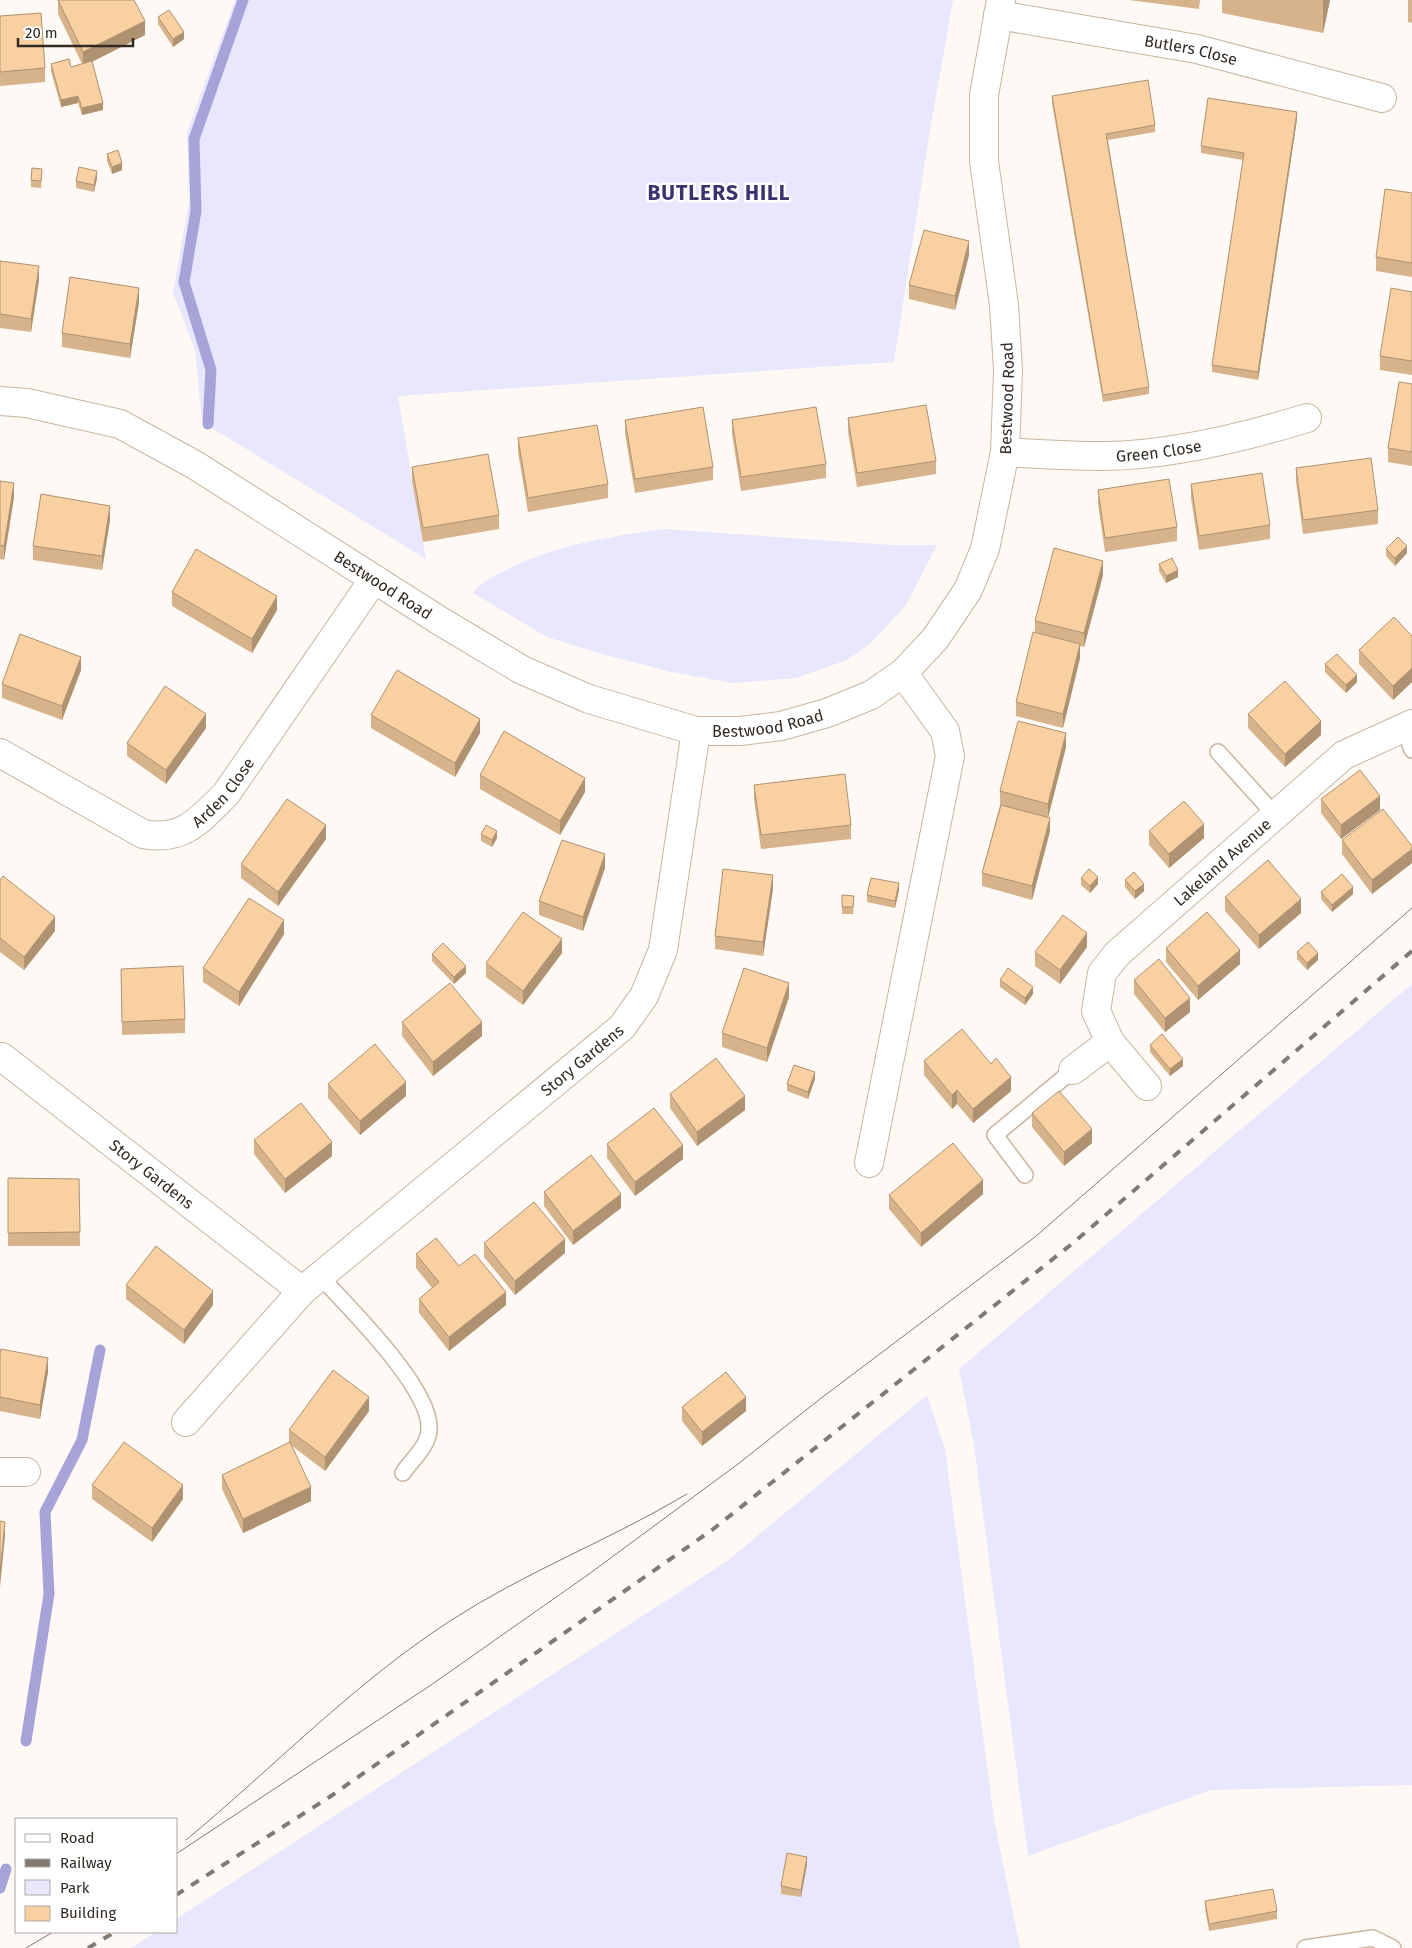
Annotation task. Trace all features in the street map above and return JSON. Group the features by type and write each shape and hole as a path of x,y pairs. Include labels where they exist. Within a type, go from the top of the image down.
{"street":[{"name":"Butlers Close","path":"1000,7 1197,49 1382,98"},
{"name":"Bestwood Road","path":"0,401 27,404 120,424 195,465 374,579 522,670 589,699 696,731 740,731 781,726 827,713 871,695 903,673 934,639 968,590 985,549 1005,452 1008,370 1004,305 984,161 984,95 1000,7"},
{"name":"Green Close","path":"1005,452 1106,456 1174,449 1274,428 1307,418"},
{"name":"Arden Close","path":"0,753 143,834 159,837 177,833 197,823 226,794 374,579"},
{"path":"869,1164 950,756 945,731 903,673"},
{"name":"Story Gardens","path":"186,1422 311,1283 622,1027 644,996 663,950 696,731"},
{"name":"Lakeland Avenue","path":"1147,1086 1110,1042 1096,1011 1102,973 1117,954 1344,754 1409,734"},
{"path":"1073,1070 1110,1042"},
{"name":"Story Gardens","path":"2,1057 311,1283"}],"lane":[{"path":"1218,752 1275,815"},
{"path":"1025,1175 995,1135 1073,1070"},
{"path":"311,1283 409,1378 424,1407 430,1427 423,1448 403,1473"},
{"path":"1305,1948 1373,1938 1393,1948"}],"green space":[{"path":"235,0 953,0 929,136 894,362 398,396 426,559 202,422 195,350 173,293 189,202 187,132"},
{"path":"663,529 892,545 937,545 906,605 871,643 847,660 796,678 733,683 671,672 602,654 547,637 473,593 495,575 523,562 562,548"},
{"path":"1412,984 1412,1785 1211,1790 1028,1856 974,1445 959,1369"},
{"path":"927,1395 945,1449 994,1819 1020,1948 131,1948 154,1933 178,1933 178,1918 727,1561"}],"building":[{"path":"58,0 134,0 145,21 83,52"},
{"path":"169,10 184,32 173,39 158,17"},
{"path":"41,13 45,68 0,72 0,16"},
{"path":"69,59 71,67 92,61 103,103 82,108 78,96 61,100 51,64"},
{"path":"1148,80 1155,125 1106,134 1149,387 1103,395 1052,96"},
{"path":"1208,98 1297,112 1258,372 1212,365 1244,153 1201,146"},
{"path":"118,150 122,163 112,167 107,154"},
{"path":"79,167 97,171 94,185 76,181"},
{"path":"32,168 42,169 41,181 31,180"},
{"path":"1385,189 1412,193 1412,263 1376,257"},
{"path":"924,230 969,241 955,296 909,285"},
{"path":"0,261 39,266 31,319 0,314"},
{"path":"70,277 139,288 130,344 62,333"},
{"path":"1391,288 1412,292 1412,361 1380,356"},
{"path":"1399,382 1412,384 1412,452 1388,448"},
{"path":"926,405 936,461 857,473 848,418"},
{"path":"703,407 713,467 635,479 625,420"},
{"path":"816,407 826,464 741,477 732,420"},
{"path":"597,425 608,484 528,498 518,438"},
{"path":"488,454 499,515 423,528 412,467"},
{"path":"1371,458 1378,510 1303,520 1296,468"},
{"path":"1262,473 1270,525 1199,536 1191,484"},
{"path":"1169,479 1177,527 1105,538 1098,490"},
{"path":"0,481 14,483 4,546 0,545"},
{"path":"41,494 110,506 102,556 33,546"},
{"path":"1398,537 1407,546 1395,558 1386,549"},
{"path":"1054,548 1103,561 1084,633 1035,621"},
{"path":"196,549 277,596 252,639 172,592"},
{"path":"1172,558 1178,570 1166,576 1159,564"},
{"path":"1394,617 1412,636 1412,668 1393,686 1359,650"},
{"path":"1033,632 1080,644 1063,714 1016,702"},
{"path":"20,634 81,657 62,706 2,684"},
{"path":"1337,654 1357,675 1346,685 1325,664"},
{"path":"397,670 480,719 455,763 371,715"},
{"path":"1285,681 1321,721 1285,754 1248,714"},
{"path":"165,686 206,714 166,770 127,743"},
{"path":"1018,721 1066,733 1048,804 1000,791"},
{"path":"504,731 585,778 560,821 480,775"},
{"path":"1360,770 1380,796 1341,825 1321,799"},
{"path":"845,774 851,825 761,835 754,785"},
{"path":"287,799 326,825 278,892 241,864"},
{"path":"1184,801 1204,824 1169,854 1149,831"},
{"path":"1001,805 1050,818 1032,886 982,873"},
{"path":"1383,809 1412,846 1412,849 1372,880 1342,840"},
{"path":"486,825 497,831 492,840 481,834"},
{"path":"562,840 605,854 583,917 539,901"},
{"path":"1268,860 1301,899 1259,935 1225,897"},
{"path":"723,869 773,875 763,942 715,936"},
{"path":"1089,869 1098,877 1090,886 1081,878"},
{"path":"1134,872 1144,884 1135,891 1125,880"},
{"path":"1342,874 1353,887 1332,905 1321,892"},
{"path":"3,876 55,917 24,957 0,938 0,880"},
{"path":"871,878 899,883 895,901 867,895"},
{"path":"842,895 854,896 853,907 842,907"},
{"path":"249,898 284,920 239,992 203,968"},
{"path":"523,912 562,939 523,991 486,963"},
{"path":"1207,912 1240,950 1198,986 1166,948"},
{"path":"1063,915 1087,933 1060,970 1035,952"},
{"path":"1308,942 1318,953 1307,963 1297,952"},
{"path":"443,943 466,966 454,977 432,954"},
{"path":"1159,959 1190,998 1165,1018 1134,980"},
{"path":"183,966 185,1019 122,1022 121,969"},
{"path":"744,968 789,983 767,1048 722,1033"},
{"path":"1008,968 1033,987 1025,998 1000,980"},
{"path":"450,983 482,1022 433,1062 402,1022"},
{"path":"962,1029 991,1064 996,1058 1011,1077 973,1109 957,1090 952,1095 924,1061"},
{"path":"1162,1034 1183,1059 1170,1069 1150,1045"},
{"path":"375,1044 406,1082 360,1121 328,1084"},
{"path":"716,1058 745,1096 697,1132 670,1094"},
{"path":"794,1065 815,1072 808,1092 787,1084"},
{"path":"1059,1091 1092,1129 1064,1152 1032,1113"},
{"path":"301,1103 332,1142 285,1179 254,1140"},
{"path":"654,1108 683,1145 635,1182 607,1144"},
{"path":"953,1143 983,1180 921,1233 889,1195"},
{"path":"591,1155 621,1194 573,1231 544,1192"},
{"path":"8,1178 79,1179 80,1232 8,1233"},
{"path":"534,1202 565,1239 515,1281 484,1243"},
{"path":"436,1238 459,1266 475,1254 506,1292 449,1337 419,1299 439,1282 416,1254"},
{"path":"156,1246 213,1291 184,1330 126,1285"},
{"path":"1,1349 48,1358 40,1405 0,1397"},
{"path":"333,1370 369,1397 325,1457 289,1430"},
{"path":"726,1372 746,1397 702,1432 682,1407"},
{"path":"124,1442 183,1485 152,1528 92,1485"},
{"path":"290,1442 311,1487 243,1519 222,1475"},
{"path":"0,1521 5,1522 0,1573"},
{"path":"787,1853 807,1857 801,1890 781,1886"},
{"path":"1273,1889 1277,1911 1209,1924 1205,1901"}],"waterway":[{"path":"208,424 211,370 184,282 196,211 194,139 243,0"},
{"path":"26,1741 49,1594 45,1512 82,1440 100,1350"},
{"path":"0,1888 6,1869"}],"tram line":[{"path":"178,1853 431,1685 589,1574 738,1464 820,1399 1035,1237 1412,908"},
{"path":"186,1840 347,1699 414,1646 450,1621 508,1587 658,1511 687,1494"},
{"path":"26,1948 51,1933"}],"railway":[{"path":"178,1894 328,1798 712,1530 1073,1243 1412,951"},
{"path":"88,1948 113,1933"}],"district":[{"name":"BUTLERS HILL","path":"719,193"}]}
